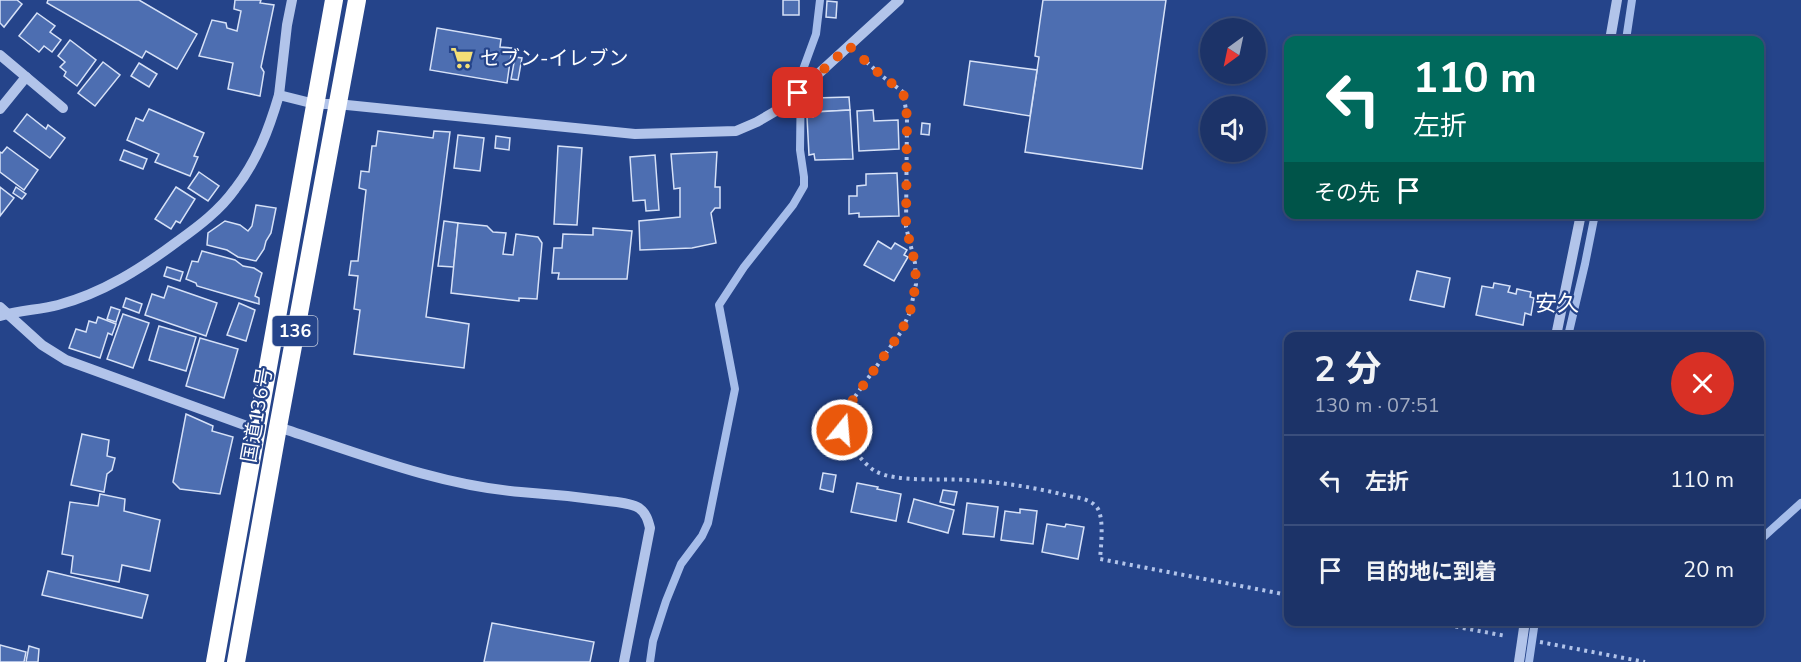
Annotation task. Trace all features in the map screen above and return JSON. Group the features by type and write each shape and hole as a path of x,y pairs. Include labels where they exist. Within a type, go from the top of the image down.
{"highway":[{"name":"国道136号","path":"215,662 334,0"},
{"name":"国道136号","path":"236,662 357,0"}],"street":[{"path":"2,312 58,305 86,296 114,283 145,266 206,220 235,190 257,156 270,128 279,95 291,0"},
{"path":"279,95 315,104 337,104 635,134 736,130 757,122 781,108 899,0"},
{"path":"1611,36 1617,0"},
{"path":"0,55 63,108"},
{"path":"0,109 26,77"},
{"path":"1557,332 1580,219"},
{"path":"2,312 42,345 66,360 258,430"},
{"path":"278,427 433,476 470,485 518,492 572,496 640,508 648,518 650,528 624,662"},
{"path":"1519,662 1524,626"}],"path":[{"path":"849,46 903,92 907,116 906,227 915,263 916,284 910,312 901,332 839,419 842,430 858,455 875,470 895,477 967,480 1039,488 1090,501 1099,510 1100,559 1284,594"}],"building":[{"path":"0,0 17,0 22,4 4,27 0,23"},
{"path":"48,0 139,0 197,34 177,69 146,51 142,58 47,3"},
{"path":"235,0 261,0 260,3 274,5 261,67 264,72 260,96 228,89 233,63 199,56 212,20 226,23 227,28 237,31 241,11 234,9"},
{"path":"783,0 799,0 799,15 783,15"},
{"path":"1043,0 1166,0 1142,169 1025,152 1039,57 1035,56"},
{"path":"827,1 837,2 836,18 826,17"},
{"path":"37,13 55,26 50,32 61,40 52,52 44,46 39,52 19,36"},
{"path":"437,28 501,39 500,47 512,48 507,83 430,70"},
{"path":"70,40 96,60 77,86 64,76 66,72 60,67 65,62 58,56"},
{"path":"515,57 522,58 518,80 511,79"},
{"path":"970,61 1037,70 1030,116 964,105"},
{"path":"103,62 120,75 95,106 78,93"},
{"path":"139,63 157,74 149,87 131,76"},
{"path":"849,97 850,110 814,112 814,98"},
{"path":"149,109 204,133 194,156 198,157 190,176 155,162 159,154 127,140 136,118 143,121"},
{"path":"850,110 853,159 815,160 814,154 809,155 807,117 813,117 814,112"},
{"path":"873,110 874,121 898,120 899,149 859,151 857,111"},
{"path":"27,114 46,129 48,125 65,138 50,158 14,131"},
{"path":"922,123 930,124 929,135 921,134"},
{"path":"378,131 433,138 434,131 450,132 426,317 469,324 464,368 354,354 360,310 354,309 358,276 349,275 351,261 358,261 366,190 359,188 361,171 369,172 372,146 376,146"},
{"path":"458,135 484,138 480,171 454,168"},
{"path":"496,136 510,138 509,150 495,148"},
{"path":"558,146 582,148 577,225 554,224"},
{"path":"7,147 38,170 24,190 0,172 0,152 2,153"},
{"path":"124,150 147,159 143,169 120,160"},
{"path":"717,152 715,187 720,187 720,208 715,208 711,213 716,243 692,248 640,250 639,221 680,217 680,188 674,189 671,154"},
{"path":"655,155 659,210 646,211 645,200 633,201 630,157"},
{"path":"199,172 219,186 208,201 188,188"},
{"path":"897,173 899,216 859,217 859,213 849,214 849,196 857,196 857,186 866,185 866,174"},
{"path":"0,187 14,198 0,216"},
{"path":"16,187 26,194 22,199 13,193"},
{"path":"176,187 195,199 180,223 176,221 171,229 155,219"},
{"path":"256,205 276,208 271,233 256,261 207,245 208,233 225,221 240,225 248,231 252,226"},
{"path":"444,221 458,223 454,267 438,266"},
{"path":"458,223 487,226 493,232 506,233 503,254 513,255 516,234 538,237 542,243 537,299 519,298 519,301 451,293"},
{"path":"593,228 632,231 627,279 558,279 559,273 552,273 554,248 562,248 563,234 593,235"},
{"path":"878,241 891,249 895,243 907,250 904,255 908,257 894,281 864,265"},
{"path":"202,251 235,260 243,266 254,268 262,273 255,296 259,298 259,304 197,286 196,283 186,279 192,261 198,262"},
{"path":"167,267 183,272 180,281 164,276"},
{"path":"1417,271 1450,278 1444,307 1410,300"},
{"path":"1494,283 1510,286 1508,292 1516,294 1517,289 1531,292 1530,297 1534,298 1531,315 1525,313 1523,325 1476,315 1482,286 1493,288"},
{"path":"168,286 217,303 206,336 145,315 152,294 164,298"},
{"path":"126,298 142,304 139,313 123,307"},
{"path":"239,303 255,310 246,341 227,335"},
{"path":"111,307 120,310 116,322 107,319"},
{"path":"123,314 149,323 133,368 107,359"},
{"path":"98,317 116,324 112,335 108,333 100,358 69,348 76,329 86,332 89,321 96,323"},
{"path":"159,326 196,337 186,371 149,360"},
{"path":"200,338 238,349 224,398 186,386"},
{"path":"186,414 213,426 212,431 233,437 220,494 180,489 173,482"},
{"path":"82,434 109,440 107,456 115,458 112,470 107,474 104,492 71,485"},
{"path":"823,473 836,475 833,492 820,489"},
{"path":"857,483 901,494 896,521 851,512"},
{"path":"943,490 957,492 954,505 940,502"},
{"path":"100,494 125,499 124,511 160,520 150,571 122,565 119,582 71,573 73,556 62,554 70,502 98,506"},
{"path":"914,499 954,510 948,533 908,522"},
{"path":"967,503 998,507 994,537 963,534"},
{"path":"1020,509 1037,511 1033,544 1001,540 1005,511 1020,513"},
{"path":"1047,524 1084,527 1078,559 1042,552"},
{"path":"48,571 148,595 142,618 42,595"},
{"path":"492,623 594,642 590,662 484,662"},
{"path":"0,645 26,652 24,662 0,662"},
{"path":"29,646 39,649 38,662 26,662"}],"waterway":[{"path":"650,662 653,641 681,564 702,536 708,523 735,389 719,305 744,267 793,205 804,186 800,150 801,75 816,34 820,0"},
{"path":"1627,36 1632,0"},
{"path":"1569,332 1594,219"},
{"path":"1764,536 1801,503"},
{"path":"1529,662 1534,626"}],"place":[{"name":"セブン-イレブン","path":"462,58"}],"district":[{"name":"安久","path":"1557,304"}],"route":[{"path":"798,93 849,46 903,92 907,116 906,227 915,263 916,284 910,312 901,332 839,419 842,430"}]}
